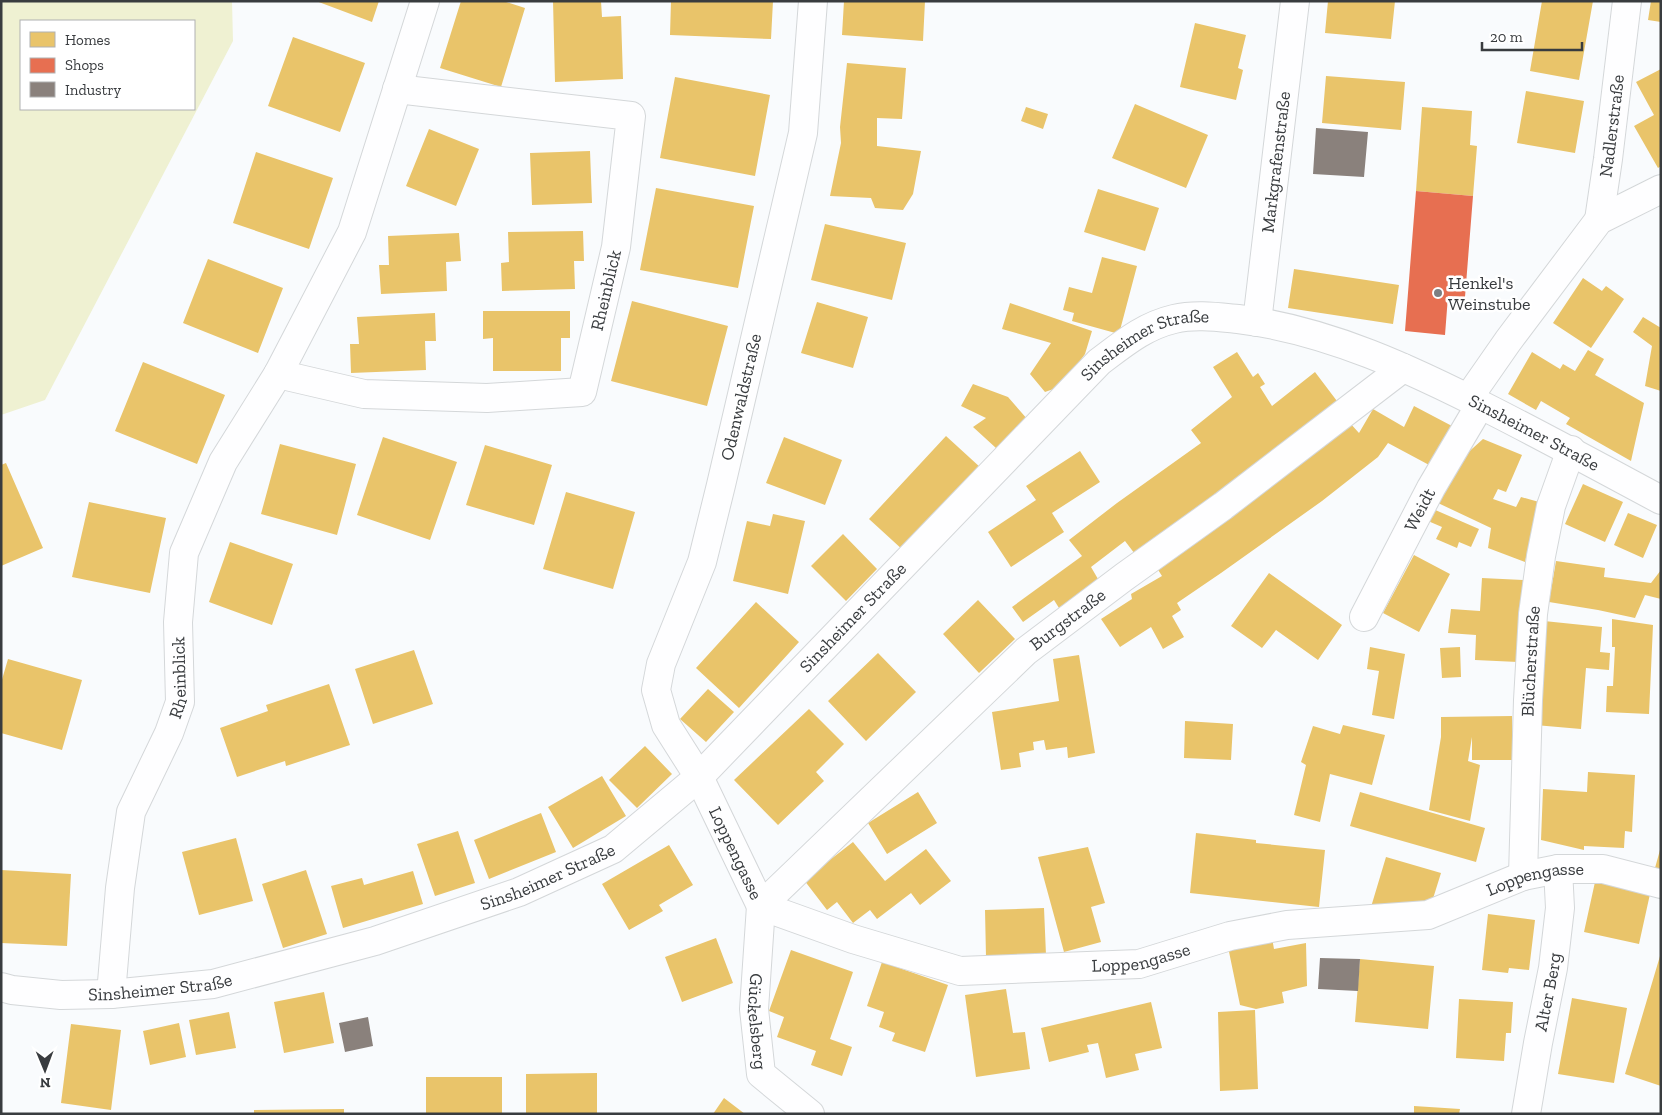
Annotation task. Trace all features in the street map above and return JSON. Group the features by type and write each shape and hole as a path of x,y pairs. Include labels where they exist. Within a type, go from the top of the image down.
{"street":[{"name":"Rheinblick","path":"111,994 120,888 131,812 170,733 180,702 178,622 184,553 223,462 278,374 352,232 425,1"},
{"name":"Odenwaldstraße","path":"699,777 666,725 656,690 661,664 702,562 803,133 813,1"},
{"name":"Markgrafenstraße","path":"1258,322 1295,1"},
{"name":"Nadlerstraße","path":"1599,220 1627,1"},
{"name":"Rheinblick","path":"278,374 364,394 487,398 582,392 616,247 631,116 397,89"},
{"path":"1475,401 1508,341 1599,220 1661,189"},
{"name":"Sinsheimer Straße","path":"1,987 12,990 62,995 111,994 213,984 375,941 519,892 613,849 699,777 1099,362 1142,330 1174,319 1209,316 1258,322 1323,337 1403,368 1475,401 1571,450 1661,500"},
{"name":"Burgstraße","path":"761,906 1026,651 1124,577 1223,506 1403,368"},
{"name":"Weidt","path":"1364,617 1475,401"},
{"name":"Blücherstraße","path":"1523,876 1524,776 1533,614 1541,556 1551,506 1571,450"},
{"name":"Loppengasse","path":"699,777 761,906 853,940 960,971 1139,964 1230,936 1287,925 1428,915 1523,876 1558,869 1603,869 1661,884"},
{"name":"Alter Berg","path":"1526,1114 1553,968 1560,908 1558,869"},
{"name":"Gückelsberg","path":"761,906 754,1009 761,1074 810,1114"}],"green space":[{"path":"1,1 232,1 233,41 45,400 1,415"}],"building: Homes":[{"path":"316,1 379,1 372,22"},
{"path":"461,1 503,1 525,8 501,87 440,68"},
{"path":"553,1 601,1 602,17 621,16 623,79 555,82"},
{"path":"671,1 773,1 771,39 670,35"},
{"path":"844,1 925,1 923,41 842,35"},
{"path":"1328,1 1395,1 1391,39 1325,33"},
{"path":"1542,1 1593,1 1579,80 1530,71"},
{"path":"1651,1 1661,1 1661,22 1648,20"},
{"path":"1195,23 1246,35 1238,68 1243,70 1236,100 1180,87"},
{"path":"293,37 365,63 340,132 268,106"},
{"path":"847,63 906,68 902,119 877,118 877,146 921,151 913,194 903,210 875,208 871,198 830,196 841,143 840,127"},
{"path":"1661,69 1661,166 1658,168 1634,126 1654,115 1636,82"},
{"path":"1326,76 1405,82 1401,130 1322,123"},
{"path":"675,77 770,95 755,176 660,158"},
{"path":"1526,91 1584,101 1575,153 1517,143"},
{"path":"1135,104 1208,135 1186,188 1112,158"},
{"path":"1026,107 1048,114 1043,129 1021,121"},
{"path":"1422,107 1472,111 1470,145 1477,146 1473,196 1416,191"},
{"path":"429,129 479,149 456,206 406,186"},
{"path":"590,151 592,203 532,205 530,153"},
{"path":"256,152 333,178 309,249 233,223"},
{"path":"656,188 754,206 738,288 640,270"},
{"path":"1098,189 1159,208 1145,251 1084,232"},
{"path":"825,224 906,243 892,300 811,280"},
{"path":"583,231 584,261 574,261 575,289 502,291 501,263 509,262 508,232"},
{"path":"459,233 461,261 446,262 447,291 381,294 379,265 389,265 388,236"},
{"path":"1102,257 1137,266 1119,334 1072,321 1074,313 1063,310 1069,287 1092,293"},
{"path":"208,259 283,288 258,353 183,323"},
{"path":"1294,269 1399,285 1393,324 1288,308"},
{"path":"1583,278 1602,291 1606,286 1624,299 1591,348 1553,323"},
{"path":"632,301 728,326 707,406 611,381"},
{"path":"817,302 868,317 853,368 801,353"},
{"path":"1010,303 1092,331 1085,354 1062,386 1045,392 1030,374 1051,343 1002,329"},
{"path":"483,311 570,311 570,338 561,338 561,371 493,371 493,338 483,339"},
{"path":"435,313 436,341 425,341 426,370 351,373 350,344 359,344 357,317"},
{"path":"1643,317 1661,328 1661,391 1645,386 1652,346 1633,332"},
{"path":"1588,350 1604,359 1595,375 1644,403 1631,461 1566,424 1570,418 1541,401 1536,410 1508,394 1532,352 1560,369 1563,364 1575,371"},
{"path":"1237,352 1253,377 1258,373 1265,384 1260,387 1272,406 1315,372 1343,409 1138,558 1125,541 1091,567 1098,579 1059,608 1054,600 1023,622 1012,607 1082,556 1069,540 1201,443 1191,430 1232,397 1213,367"},
{"path":"143,362 225,395 197,464 115,431"},
{"path":"973,384 1008,397 1028,420 996,448 973,427 986,418 961,406"},
{"path":"1414,406 1452,426 1431,466 1388,443 1378,457 1322,501 1177,603 1181,610 1172,616 1184,637 1163,649 1151,627 1120,647 1101,619 1132,599 1131,594 1162,576 1153,562 1349,422 1359,433 1373,409 1404,427"},
{"path":"946,436 981,468 904,551 869,519"},
{"path":"383,437 457,462 430,540 357,515"},
{"path":"784,437 842,460 825,505 766,483"},
{"path":"1483,439 1522,455 1506,492 1498,489 1493,499 1516,507 1521,497 1539,502 1525,562 1488,548 1491,528 1438,503 1463,457"},
{"path":"280,444 356,464 337,535 261,514"},
{"path":"485,445 552,465 534,525 466,505"},
{"path":"1080,451 1100,482 1052,513 1064,532 1011,567 988,532 1036,500 1026,486"},
{"path":"6,463 43,548 1,566 1,465"},
{"path":"1583,484 1623,502 1605,542 1565,524"},
{"path":"566,492 635,512 613,589 543,569"},
{"path":"89,502 166,518 150,593 72,577"},
{"path":"1433,509 1479,529 1471,547 1459,542 1457,548 1436,539 1442,527 1428,521"},
{"path":"1628,513 1657,525 1643,558 1614,545"},
{"path":"773,514 805,521 788,594 733,581 747,521 770,526"},
{"path":"843,534 877,569 846,601 811,566"},
{"path":"230,542 293,564 272,625 209,602"},
{"path":"1414,555 1450,574 1419,632 1383,613"},
{"path":"1556,561 1605,568 1604,577 1651,583 1661,570 1661,599 1645,595 1635,618 1549,602"},
{"path":"1269,573 1342,625 1318,660 1276,630 1262,648 1231,626"},
{"path":"1482,578 1523,580 1518,662 1475,660 1476,635 1448,633 1451,609 1480,611"},
{"path":"978,600 1015,639 979,673 943,634"},
{"path":"756,602 799,642 739,708 696,668"},
{"path":"1612,619 1653,625 1649,714 1606,712 1607,686 1613,686 1615,647 1612,647"},
{"path":"1544,621 1602,627 1600,652 1610,653 1609,670 1586,668 1581,729 1535,725"},
{"path":"1370,647 1405,654 1394,719 1372,715 1379,671 1367,669"},
{"path":"1460,647 1461,677 1442,678 1440,648"},
{"path":"414,650 433,704 373,724 355,669"},
{"path":"878,653 916,692 866,741 828,701"},
{"path":"1079,655 1095,753 1068,758 1067,747 1046,750 1044,740 1033,742 1034,750 1019,753 1021,767 1001,770 992,712 1059,701 1053,659"},
{"path":"8,659 82,680 62,750 1,733 1,683"},
{"path":"329,684 350,745 286,766 285,761 237,777 220,728 268,711 266,705"},
{"path":"708,689 734,712 706,742 680,719"},
{"path":"809,709 844,744 816,772 824,781 778,825 734,780"},
{"path":"1512,716 1513,760 1472,760 1472,737 1468,761 1480,765 1470,821 1429,810 1441,737 1441,717"},
{"path":"1185,721 1233,724 1231,760 1184,758"},
{"path":"1343,725 1385,735 1372,785 1330,774 1320,822 1294,815 1306,765 1301,762 1313,726 1340,734"},
{"path":"645,746 672,774 637,808 609,780"},
{"path":"1588,772 1635,775 1632,832 1625,831 1624,848 1584,846 1584,850 1541,840 1543,789 1587,792"},
{"path":"602,776 626,816 573,848 548,807"},
{"path":"918,792 937,823 887,854 868,823"},
{"path":"1360,792 1485,828 1476,862 1350,826"},
{"path":"541,813 556,852 489,879 474,840"},
{"path":"458,831 475,883 435,896 417,844"},
{"path":"1196,833 1256,840 1256,843 1325,850 1319,907 1190,893"},
{"path":"236,838 253,901 199,915 182,852"},
{"path":"853,842 885,881 926,849 951,881 920,905 911,893 877,919 870,910 853,923 837,902 827,910 804,880"},
{"path":"669,845 693,885 659,905 663,911 629,930 602,884"},
{"path":"1088,847 1105,903 1091,907 1101,942 1064,952 1038,857"},
{"path":"1661,850 1661,870 1655,868"},
{"path":"1386,857 1441,873 1431,905 1371,907"},
{"path":"1,870 71,874 67,946 1,943"},
{"path":"306,870 327,934 283,948 262,884"},
{"path":"413,871 423,904 343,928 331,886 362,878 364,885"},
{"path":"1595,882 1650,894 1639,944 1584,932"},
{"path":"1044,908 1046,955 986,957 985,910"},
{"path":"1488,914 1535,920 1529,970 1509,968 1508,973 1482,970"},
{"path":"716,938 733,983 682,1002 665,957"},
{"path":"1272,938 1274,949 1306,943 1307,986 1282,992 1284,1003 1256,1009 1240,1005 1228,947"},
{"path":"791,950 853,972 830,1039 852,1047 842,1076 811,1065 816,1051 777,1037 784,1017 769,1011"},
{"path":"1661,956 1661,1086 1625,1074"},
{"path":"1360,959 1434,966 1428,1029 1355,1022"},
{"path":"882,962 948,985 925,1052 892,1041 895,1033 879,1027 884,1012 867,1006"},
{"path":"1006,989 1013,1033 1025,1032 1030,1069 976,1077 965,995"},
{"path":"324,992 334,1043 284,1053 274,1002"},
{"path":"1572,998 1627,1008 1614,1083 1558,1074"},
{"path":"1459,999 1513,1002 1511,1033 1506,1033 1504,1061 1456,1058"},
{"path":"1151,1002 1162,1048 1135,1054 1139,1070 1106,1078 1098,1043 1087,1045 1089,1052 1049,1062 1041,1028"},
{"path":"1255,1010 1258,1089 1220,1091 1218,1012"},
{"path":"229,1012 236,1048 196,1055 189,1020"},
{"path":"179,1023 186,1057 150,1065 143,1031"},
{"path":"71,1024 121,1030 111,1110 61,1103"},
{"path":"597,1073 597,1114 526,1114 526,1074"},
{"path":"426,1077 502,1077 502,1114 426,1114"},
{"path":"724,1098 745,1114 713,1114"},
{"path":"1414,1106 1460,1109 1459,1114 1414,1114"},
{"path":"344,1109 344,1114 254,1114 254,1110"}],"building: Shops":[{"path":"1416,191 1473,196 1465,297 1448,296 1445,335 1405,331"}],"building: Industry":[{"path":"1316,128 1368,132 1364,177 1313,174"},
{"path":"1320,958 1360,959 1358,991 1318,989"},
{"path":"368,1017 373,1046 345,1052 339,1023"}],"place":[{"name":"Henkel's Weinstube","path":"1438,293"}]}
